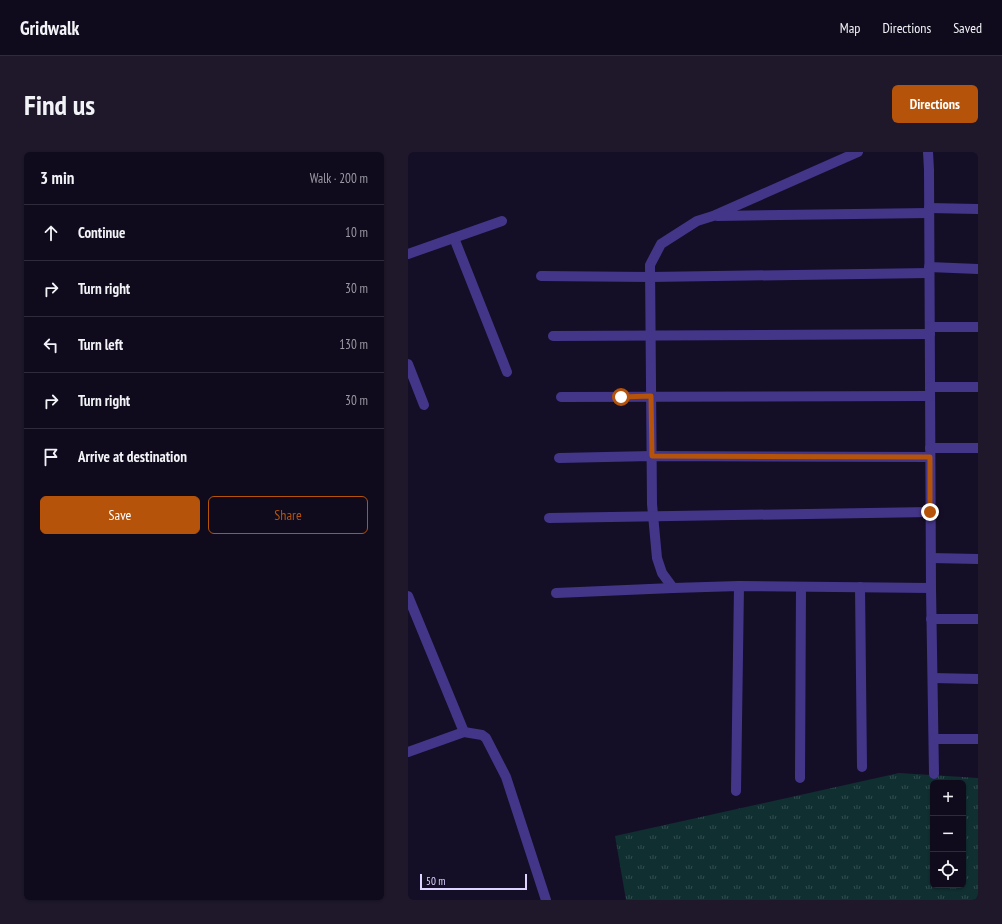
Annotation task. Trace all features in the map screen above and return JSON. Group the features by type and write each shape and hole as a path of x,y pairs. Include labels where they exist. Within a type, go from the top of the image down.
{"street":[{"path":"673,588 662,574 657,558 653,516 650,265 661,244 698,220 713,216 858,152"},
{"path":"928,152 930,588 934,774"},
{"path":"713,216 978,209"},
{"path":"408,254 502,221"},
{"path":"454,238 507,372"},
{"path":"541,276 650,277 978,268"},
{"path":"553,336 651,336 930,330 978,327"},
{"path":"408,364 424,405"},
{"path":"561,397 930,391 978,387"},
{"path":"560,458 930,452 978,448"},
{"path":"549,518 930,512"},
{"path":"930,558 978,559"},
{"path":"556,593 739,586 930,588"},
{"path":"736,791 739,586"},
{"path":"800,778 801,587"},
{"path":"860,587 862,767"},
{"path":"408,598 464,732"},
{"path":"931,619 978,619"},
{"path":"932,678 978,678"},
{"path":"408,752 464,732 482,735 486,738 506,777 546,900"},
{"path":"934,739 978,739"}],"green space":[{"path":"899,773 978,778 978,900 626,900 615,836"}],"route":[{"path":"621,397 651,396 652,456 930,457 930,512"}]}
